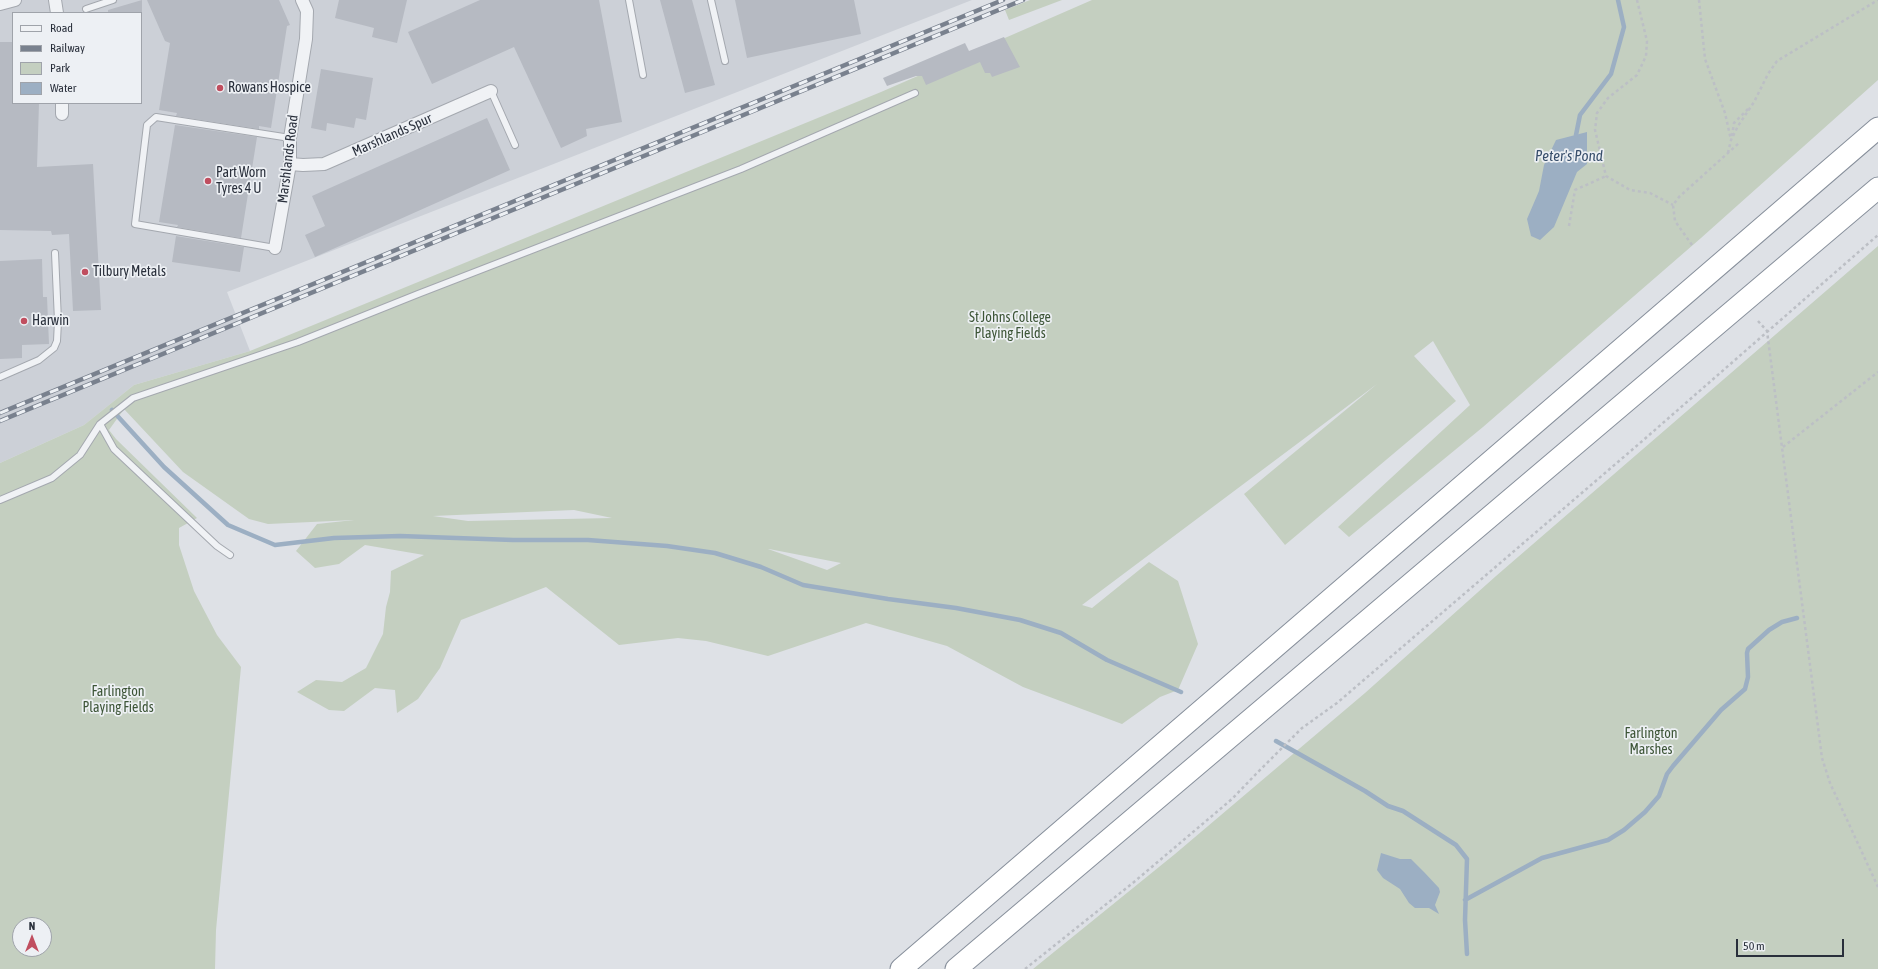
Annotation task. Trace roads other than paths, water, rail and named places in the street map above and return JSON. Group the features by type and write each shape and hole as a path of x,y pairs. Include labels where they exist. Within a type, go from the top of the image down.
{"highway":[{"path":"901,969 1878,128"},
{"path":"956,969 1878,188"}],"street":[{"path":"1,2 15,0"},
{"path":"55,0 57,12"},
{"name":"Marshlands Road","path":"275,248 290,164 290,138 306,39 306,11 302,0"},
{"name":"Marshlands Spur","path":"290,164 314,165 329,162 491,91"}],"lane":[{"path":"86,9 113,0"},
{"path":"629,0 643,76"},
{"path":"712,0 725,61"},
{"path":"491,91 515,145"},
{"path":"0,500 52,478 80,455 100,424 119,408 138,396 298,342 741,169 916,94"},
{"path":"275,248 135,224 147,125 156,116 290,138"},
{"path":"0,377 39,360 54,348 57,341 58,321 55,254"},
{"path":"100,424 114,448 217,546 230,555"}],"water":[{"name":"Peter's Pond","path":"1587,132 1587,164 1577,172 1554,227 1540,240 1531,236 1527,219 1539,191 1544,165 1556,140"},
{"path":"1381,853 1400,859 1411,859 1424,872 1439,888 1440,892 1435,905 1439,914 1429,908 1415,908 1409,903 1400,889 1383,878 1377,870"}],"waterway":[{"path":"1576,135 1580,115 1611,74 1624,27 1618,0"},
{"path":"112,410 164,467 228,525 275,545 334,538 400,536 513,540 588,540 667,546 715,553 761,567 803,585 888,599 956,608 1020,620 1061,633 1107,660 1181,692"},
{"path":"1465,900 1542,858 1608,840 1624,830 1645,812 1659,796 1667,774 1721,710 1745,689 1748,677 1748,649 1769,630 1782,622 1797,618"},
{"path":"1276,741 1365,791 1388,806 1403,811 1456,845 1467,859 1465,920 1467,954"}],"railway":[{"path":"0,413 1003,0"},
{"path":"0,421 1023,0"}],"place":[{"name":"Rowans Hospice","path":"220,88"},
{"name":"Part Worn Tyres 4 U","path":"208,181"},
{"name":"Tilbury Metals","path":"85,272"},
{"name":"Harwin","path":"24,321"}],"park label":[{"name":"St Johns College Playing Fields","path":"1010,326"},
{"name":"Farlington Playing Fields","path":"118,700"},
{"name":"Farlington Marshes","path":"1651,742"}]}
